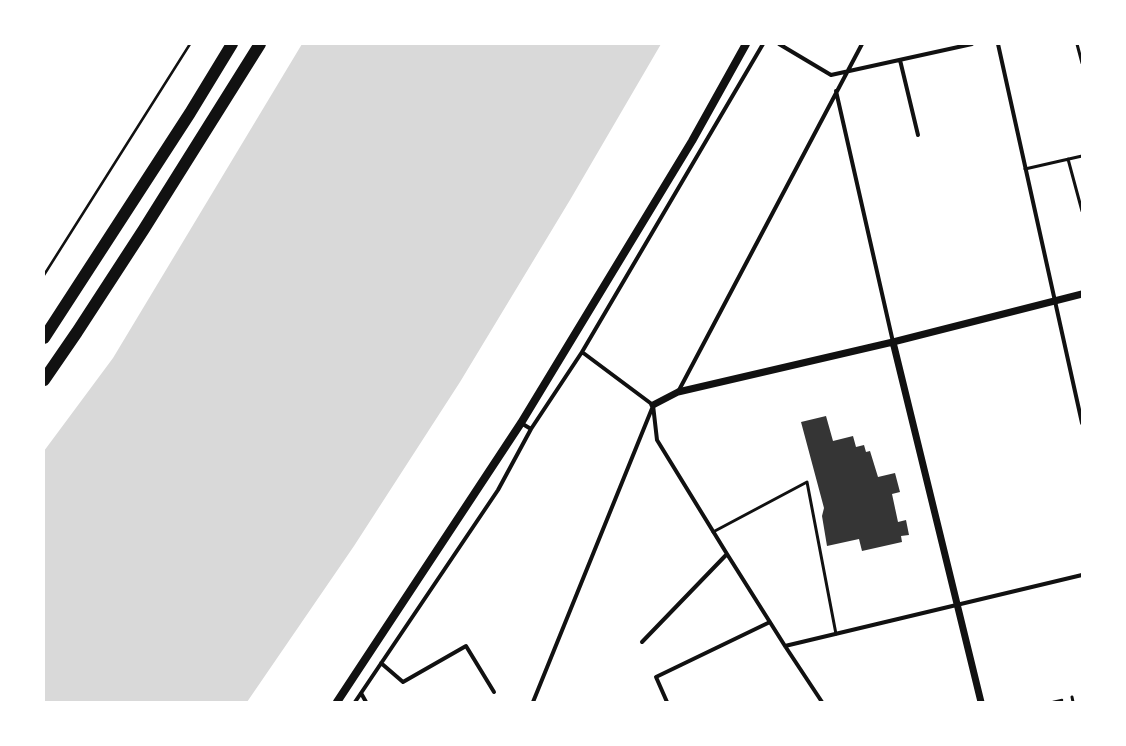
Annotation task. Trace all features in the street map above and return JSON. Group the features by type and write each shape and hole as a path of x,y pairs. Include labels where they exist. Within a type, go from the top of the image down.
{"highway":[{"path":"44,338 190,113 232,44"},
{"path":"44,380 144,229 260,44"}],"main road":[{"path":"337,702 521,423 688,148 746,44"}],"street":[{"path":"355,702 498,490 531,429 582,352 763,44"},
{"path":"779,44 831,75 972,44"},
{"path":"678,392 862,44"},
{"path":"998,44 1082,423"},
{"path":"900,60 918,135"},
{"path":"836,91 893,342 981,702"},
{"path":"533,702 653,405 678,392 893,342 1082,294"},
{"path":"582,352 653,405 657,440 713,532 822,702"},
{"path":"521,423 531,429"},
{"path":"642,642 727,554"},
{"path":"785,646 1082,575"},
{"path":"667,702 656,677 770,622"},
{"path":"381,663 403,682 466,646 494,692"},
{"path":"361,693 366,702"}],"lane":[{"path":"1077,44 1082,63"},
{"path":"1025,169 1082,156"},
{"path":"1068,159 1082,211"},
{"path":"713,532 807,482 836,634"},
{"path":"1072,697 1073,702"}],"path":[{"path":"44,275 190,44"}],"shaded area":[{"path":"302,44 661,44 570,200 460,382 354,546 247,702 44,702 44,451 113,358"}],"building":[{"path":"826,416 833,441 853,436 856,447 864,445 866,452 870,451 878,477 895,473 900,492 892,494 898,522 906,520 909,535 901,536 902,542 862,551 859,539 827,546 822,516 824,508 801,422"}]}
